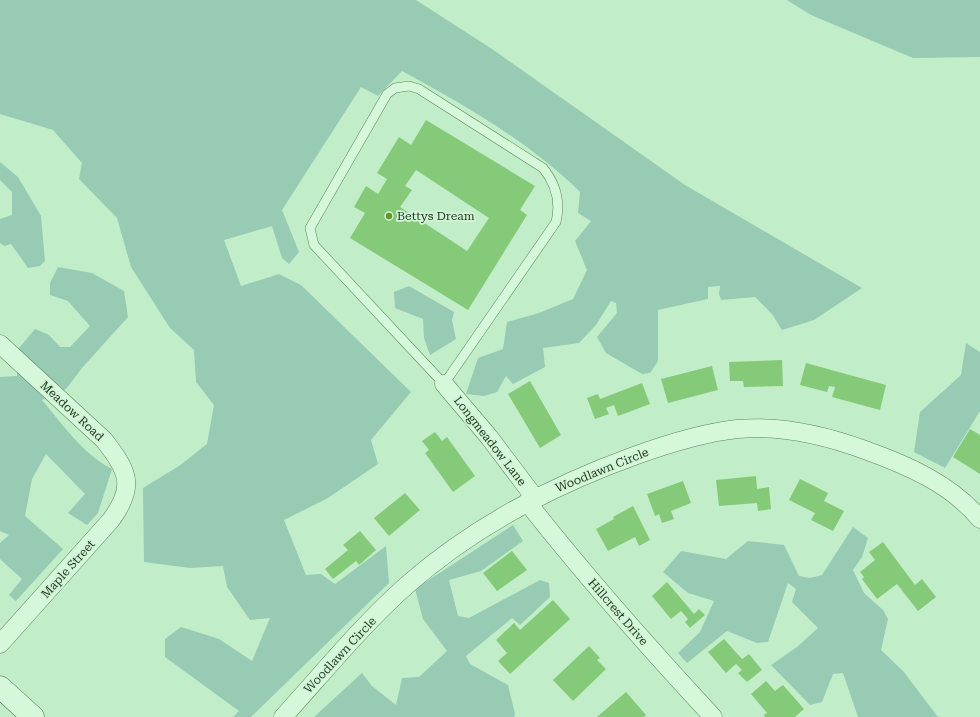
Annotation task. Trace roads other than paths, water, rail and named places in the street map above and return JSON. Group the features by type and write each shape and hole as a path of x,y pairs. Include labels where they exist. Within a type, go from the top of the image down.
{"street":[{"name":"Meadow Road","path":"0,344 104,440 119,459 125,474 127,489"},
{"name":"Longmeadow Lane","path":"444,384 489,437 531,500"},
{"name":"Woodlawn Circle","path":"283,717 356,637 406,586 435,561 469,537 531,500 575,479 621,461 704,434 738,429 776,429 807,432 836,439 906,467 935,481 956,495 980,519"},
{"name":"Maple Street","path":"0,644 111,520 123,504 127,489"},
{"name":"Hillcrest Drive","path":"531,500 562,547 637,634 713,717"},
{"path":"0,687 33,717"}],"lane":[{"path":"409,86 420,89 543,168 556,188 558,206 556,222 444,384 314,245 310,228 387,94 396,88 409,86"}],"place":[{"name":"Bettys Dream","path":"389,216"}]}
